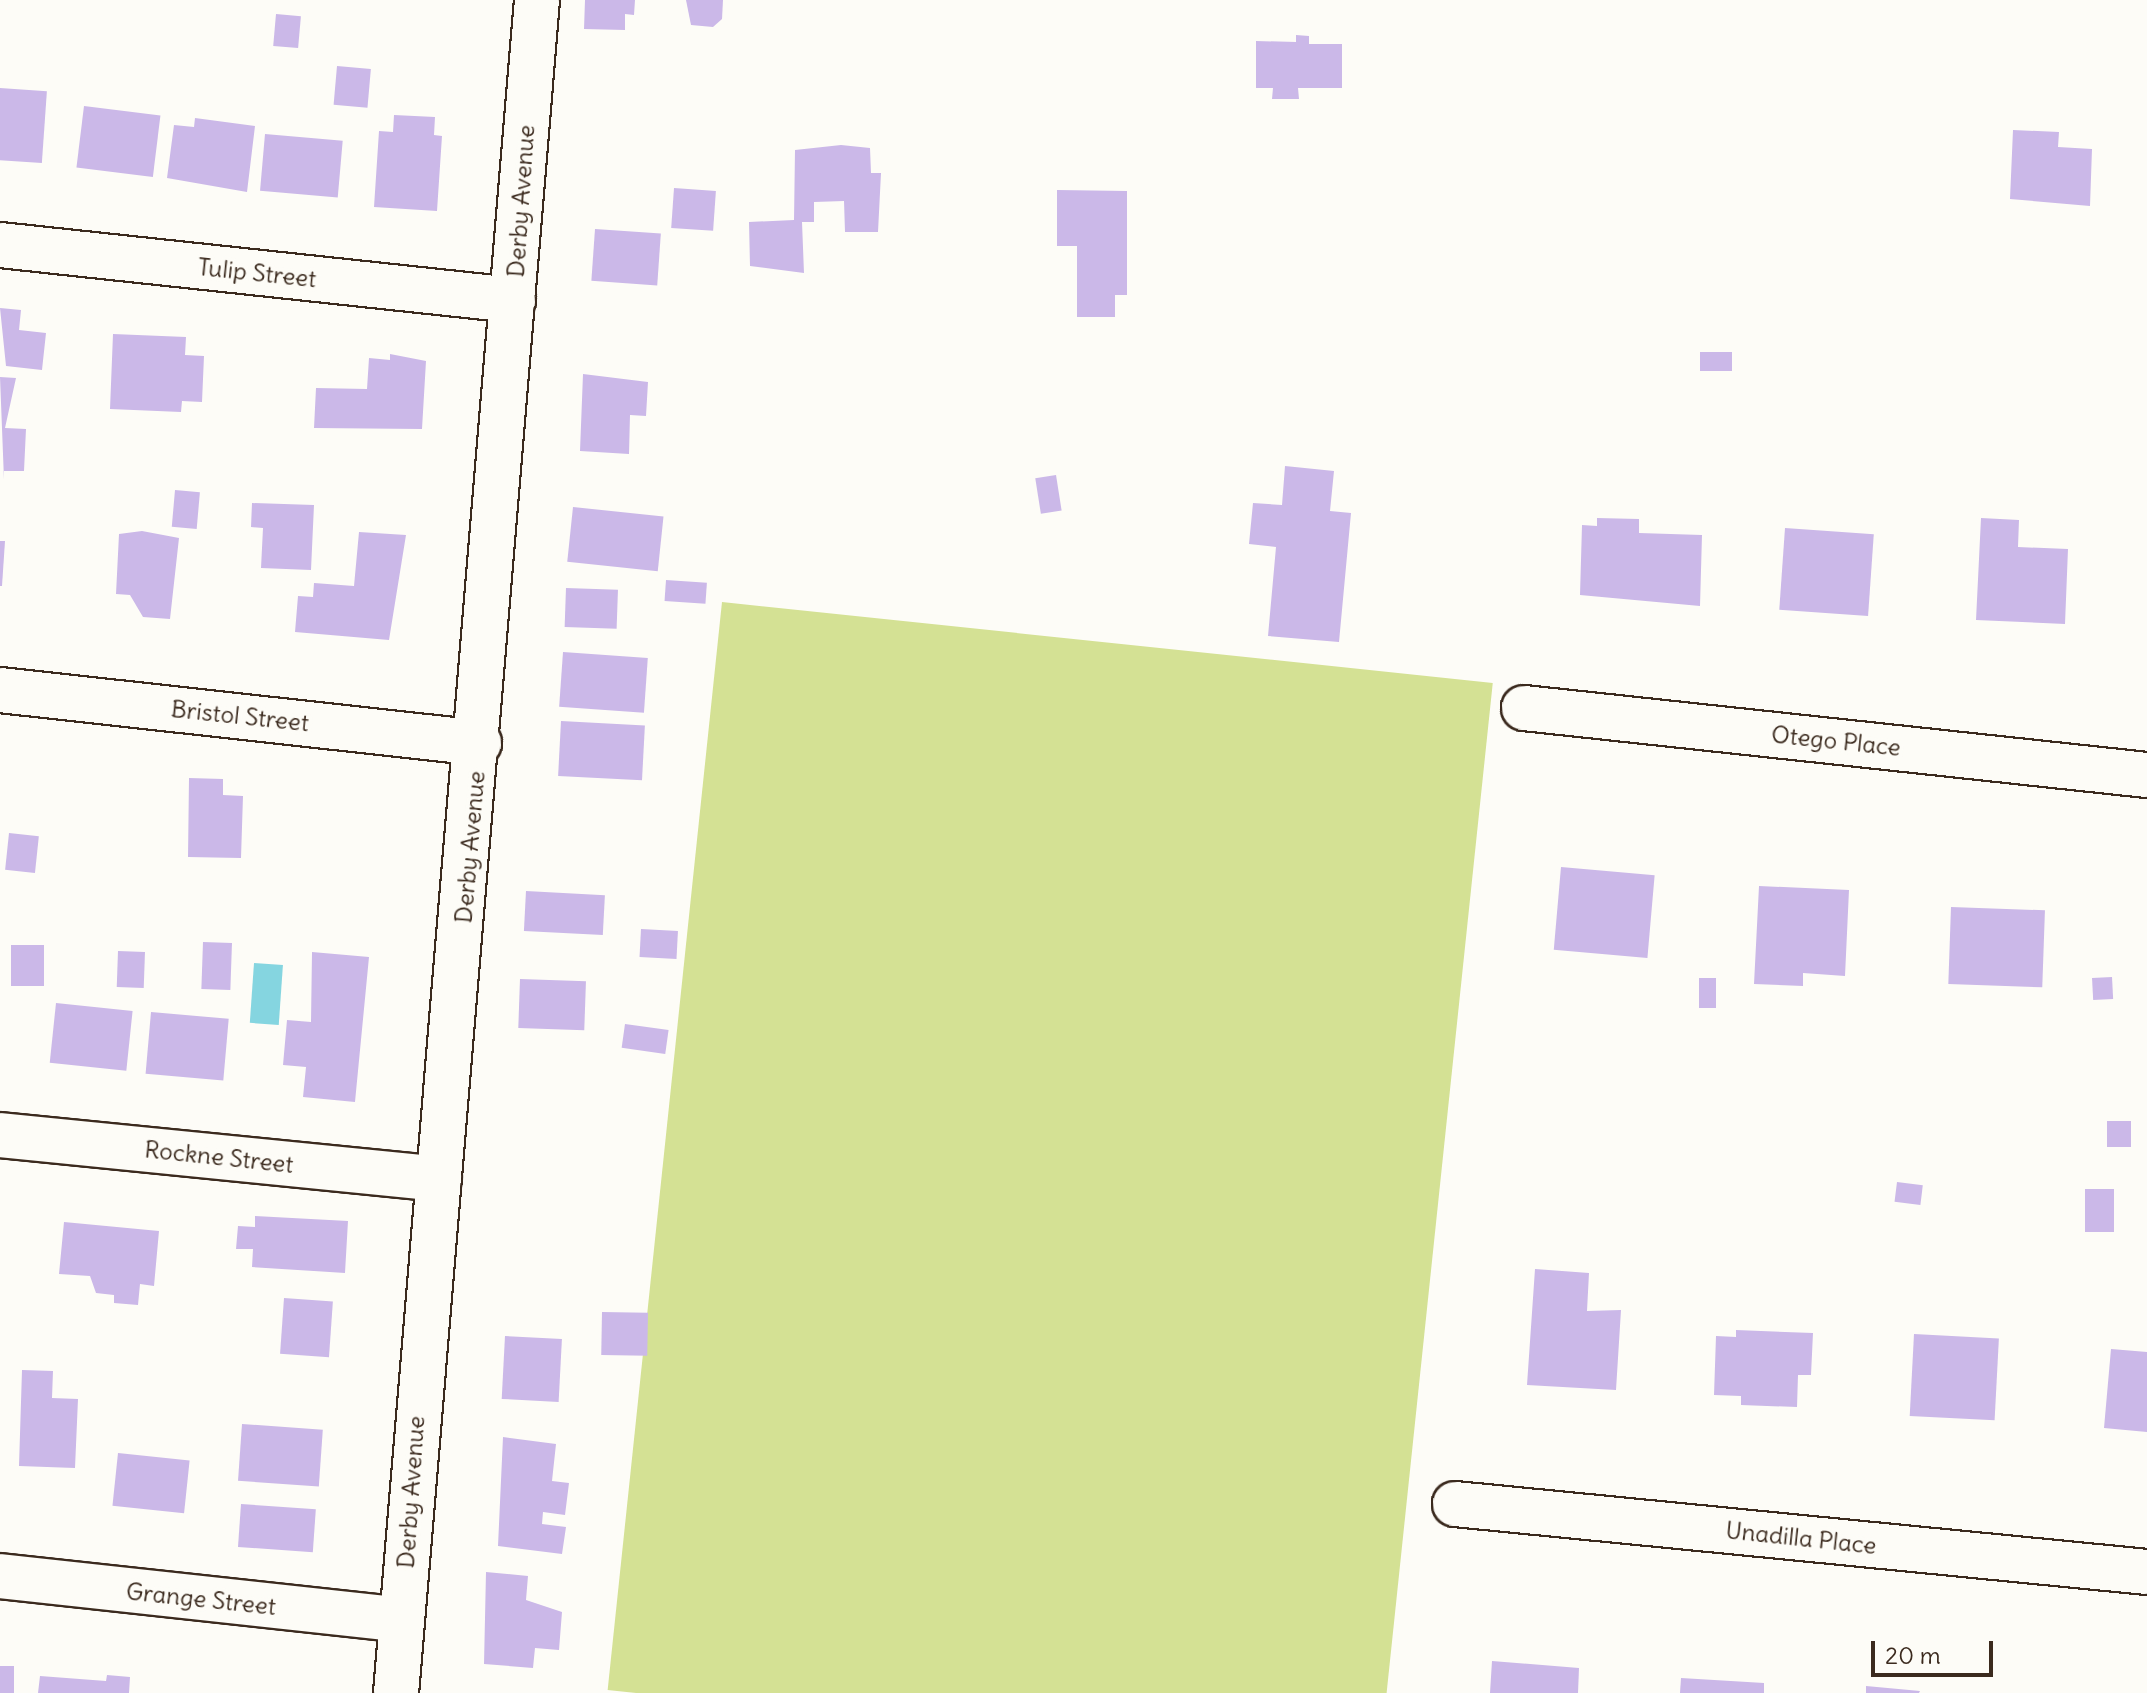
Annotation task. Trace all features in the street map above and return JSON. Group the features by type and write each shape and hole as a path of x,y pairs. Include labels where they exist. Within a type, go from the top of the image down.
{"street":[{"name":"Derby Avenue","path":"396,1693 479,743 537,0"},
{"name":"Tulip Street","path":"0,245 513,300"},
{"name":"Bristol Street","path":"0,690 479,743"},
{"name":"Otego Place","path":"1524,708 2147,775"},
{"name":"Rockne Street","path":"0,1135 439,1179"},
{"name":"Unadilla Place","path":"1455,1504 2147,1572"},
{"name":"Grange Street","path":"0,1576 402,1620"}],"green space":[{"path":"722,602 1493,683 1387,1693 636,1693 608,1690"}],"water":[{"path":"254,963 283,965 279,1025 250,1023"}],"building":[{"path":"585,0 635,0 634,15 625,14 625,30 584,29"},
{"path":"686,0 723,0 722,19 713,27 691,25"},
{"path":"276,14 301,16 298,48 273,46"},
{"path":"1296,35 1309,36 1309,44 1342,44 1342,88 1298,88 1299,99 1272,99 1273,88 1256,88 1256,41 1296,42"},
{"path":"337,66 371,69 367,108 334,105"},
{"path":"0,88 47,91 42,163 0,160"},
{"path":"84,106 160,115 153,177 76,168"},
{"path":"394,115 435,117 434,135 442,136 437,211 374,207 379,131 393,132"},
{"path":"195,118 255,126 247,192 167,178 174,125 194,127"},
{"path":"2013,130 2059,132 2058,147 2092,149 2090,206 2010,199"},
{"path":"265,134 343,141 338,198 260,191"},
{"path":"841,145 870,148 871,173 881,173 878,232 845,232 844,201 814,202 814,222 802,222 804,273 750,266 749,222 794,220 795,150"},
{"path":"674,188 716,191 713,231 671,228"},
{"path":"1057,190 1127,191 1127,295 1115,295 1115,317 1077,317 1077,246 1057,246"},
{"path":"595,229 661,234 657,285 591,281"},
{"path":"0,308 21,310 19,330 46,333 42,370 6,366"},
{"path":"113,334 186,337 185,355 204,356 202,402 182,401 181,412 110,409"},
{"path":"1700,352 1732,352 1732,371 1700,371"},
{"path":"390,354 426,361 422,429 314,428 316,388 367,389 369,358 390,360"},
{"path":"583,374 648,382 646,416 630,415 629,454 580,451"},
{"path":"0,377 16,378 5,428 26,429 24,471 4,471 4,480"},
{"path":"1285,466 1334,471 1330,511 1351,513 1339,642 1268,636 1276,547 1249,544 1253,503 1282,505"},
{"path":"1056,475 1062,511 1041,514 1035,478"},
{"path":"175,490 200,492 197,529 172,527"},
{"path":"252,503 314,505 311,570 261,568 263,528 251,527"},
{"path":"573,507 664,517 658,571 567,562"},
{"path":"1597,518 1639,519 1639,533 1702,535 1700,606 1580,595 1582,525 1597,526"},
{"path":"1981,518 2019,520 2018,547 2068,549 2065,624 1976,620"},
{"path":"1785,528 1874,534 1868,616 1779,610"},
{"path":"142,531 179,538 170,619 143,617 130,595 116,594 119,534"},
{"path":"359,532 406,535 389,640 295,632 298,596 313,597 314,583 354,586"},
{"path":"0,541 5,541 2,586 0,586"},
{"path":"666,580 707,583 705,604 665,601"},
{"path":"566,588 618,590 617,629 565,627"},
{"path":"563,652 648,658 644,713 559,707"},
{"path":"561,721 645,725 642,780 558,776"},
{"path":"189,778 223,779 223,795 243,796 241,858 188,857"},
{"path":"9,833 39,836 35,873 5,870"},
{"path":"1561,867 1655,875 1647,958 1554,950"},
{"path":"1759,886 1849,890 1845,976 1803,973 1803,986 1754,984"},
{"path":"526,891 605,895 603,935 524,931"},
{"path":"1951,907 2045,910 2042,987 1948,984"},
{"path":"641,929 678,931 676,959 640,957"},
{"path":"203,942 232,943 230,990 201,989"},
{"path":"11,945 44,945 44,986 11,986"},
{"path":"118,951 145,952 144,988 117,987"},
{"path":"312,952 369,957 355,1102 303,1097 306,1067 283,1065 287,1020 311,1022"},
{"path":"2112,977 2113,999 2093,1000 2092,978"},
{"path":"1699,978 1716,978 1716,1008 1699,1008"},
{"path":"520,979 586,981 584,1030 518,1028"},
{"path":"56,1003 133,1011 126,1071 50,1063"},
{"path":"151,1012 229,1019 223,1081 146,1074"},
{"path":"625,1024 669,1030 665,1054 622,1048"},
{"path":"2107,1121 2131,1121 2131,1147 2107,1147"},
{"path":"1897,1182 1923,1185 1920,1205 1895,1202"},
{"path":"2085,1189 2114,1189 2114,1232 2085,1232"},
{"path":"255,1216 348,1221 345,1273 252,1267 253,1249 236,1249 238,1226 255,1227"},
{"path":"64,1222 159,1231 154,1286 140,1284 138,1305 114,1303 114,1295 96,1293 90,1276 59,1274"},
{"path":"1535,1269 1589,1273 1587,1311 1621,1310 1616,1390 1527,1385"},
{"path":"284,1298 333,1301 329,1357 280,1354"},
{"path":"602,1312 648,1313 647,1356 601,1355"},
{"path":"1736,1330 1813,1333 1811,1375 1798,1375 1797,1407 1741,1405 1741,1396 1714,1395 1716,1336 1736,1337"},
{"path":"1914,1334 1999,1338 1995,1420 1910,1416"},
{"path":"505,1336 562,1339 559,1402 502,1399"},
{"path":"2111,1349 2147,1352 2147,1432 2104,1428"},
{"path":"22,1370 53,1371 52,1398 78,1399 75,1468 19,1466"},
{"path":"242,1424 323,1430 319,1487 238,1481"},
{"path":"503,1437 556,1444 552,1481 569,1483 565,1515 543,1512 542,1524 566,1527 562,1554 498,1546"},
{"path":"118,1453 190,1461 184,1513 112,1506"},
{"path":"241,1504 316,1509 313,1552 238,1547"},
{"path":"486,1572 528,1576 526,1600 562,1612 559,1650 535,1648 533,1668 484,1664"},
{"path":"1492,1661 1579,1668 1578,1693 1490,1693"},
{"path":"0,1666 14,1666 14,1693 0,1693"},
{"path":"107,1675 130,1677 129,1693 38,1693 40,1676 106,1681"},
{"path":"1681,1678 1764,1683 1764,1693 1680,1693"},
{"path":"1866,1686 1920,1691 1866,1693"}]}
